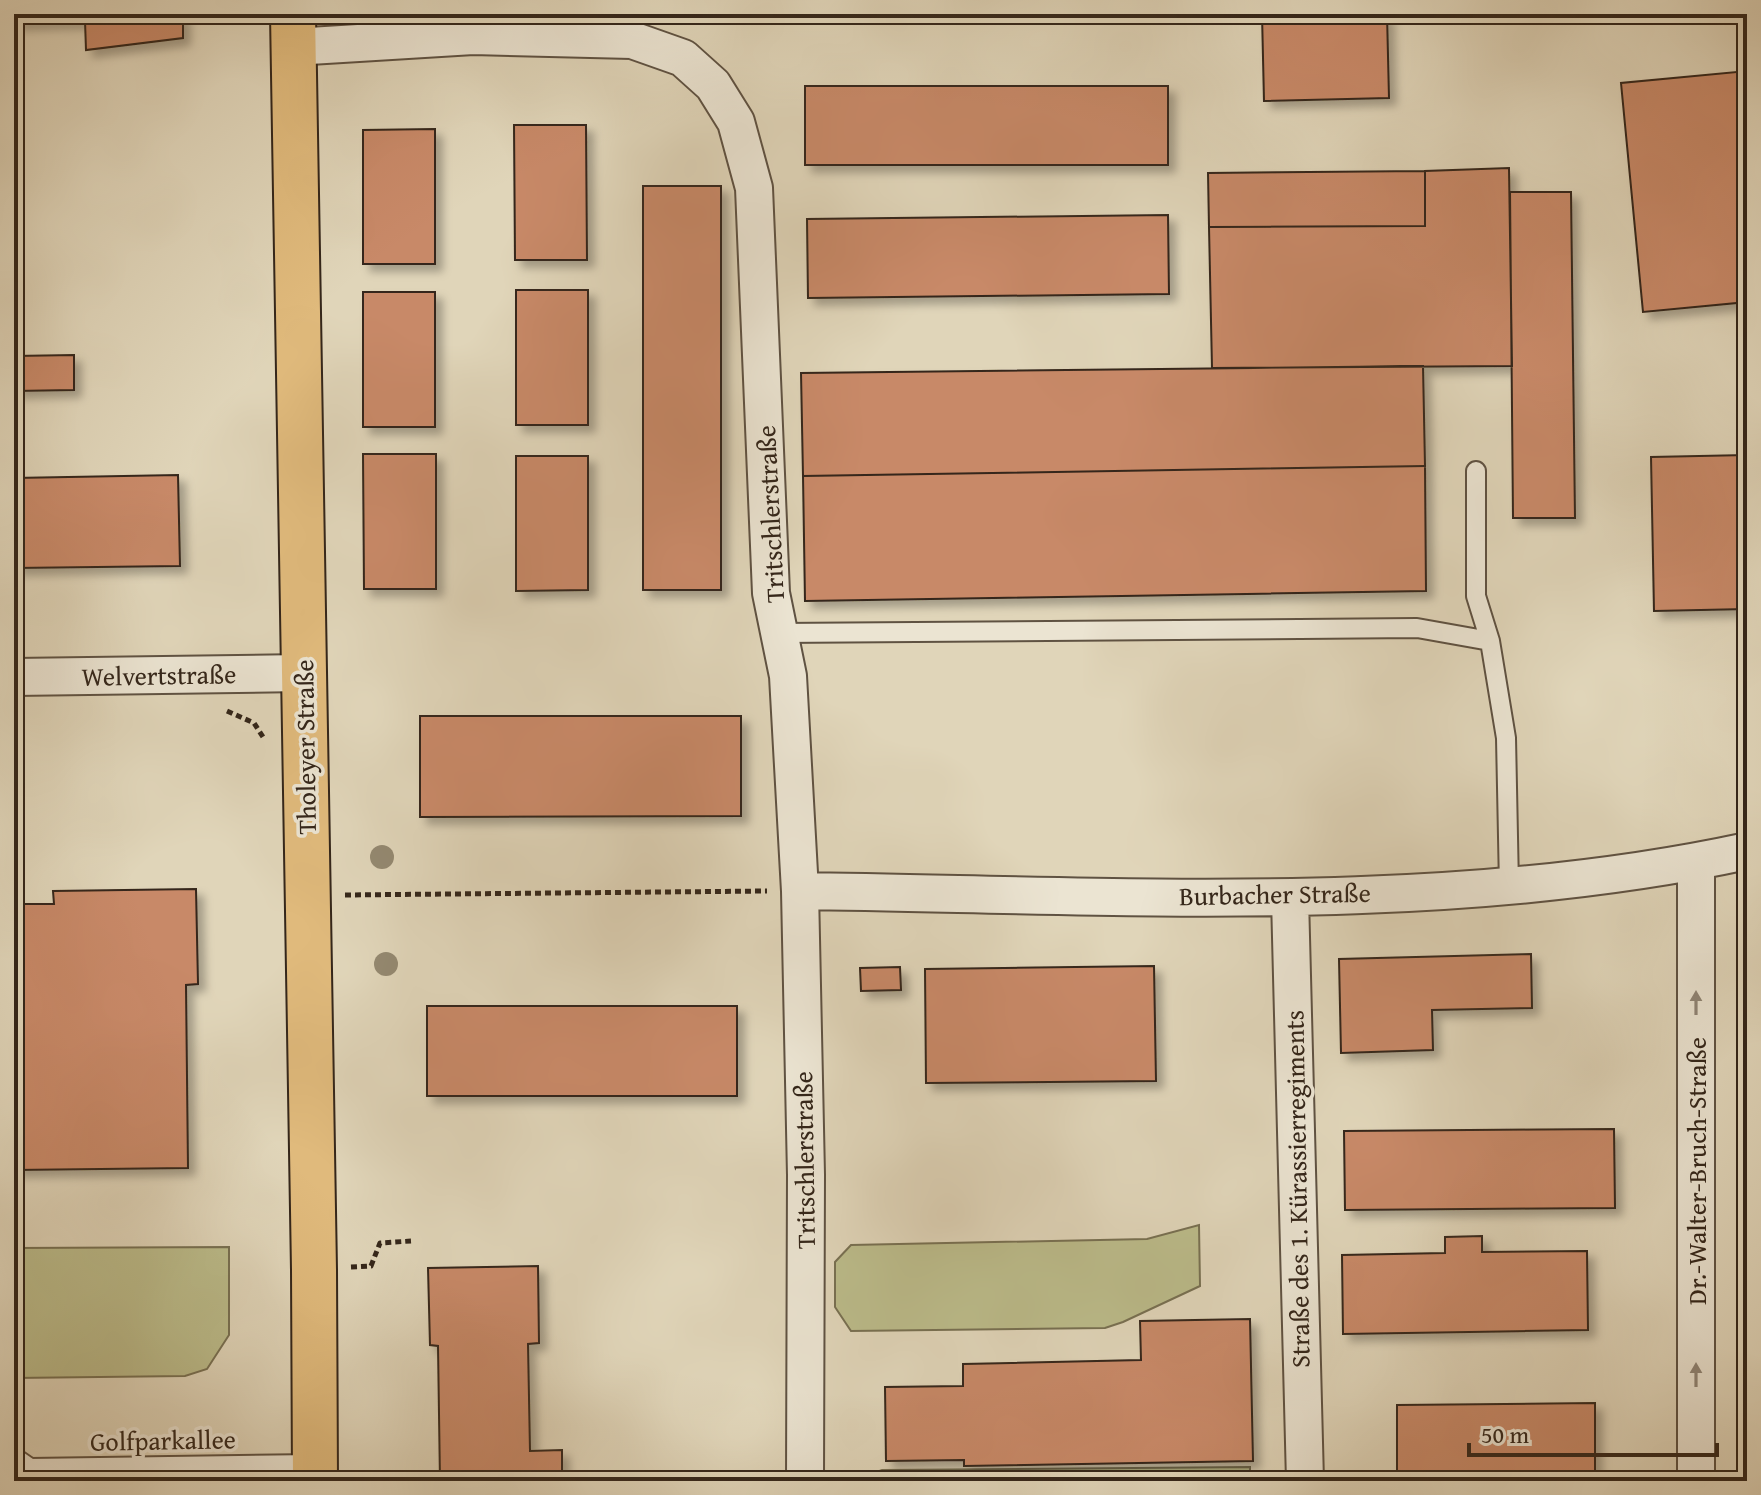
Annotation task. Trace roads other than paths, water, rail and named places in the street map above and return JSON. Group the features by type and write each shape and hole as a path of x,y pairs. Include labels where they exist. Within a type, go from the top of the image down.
{"main road":[{"name":"Tholeyer Straße","path":"293,30 315,1472"}],"street":[{"name":"Tritschlerstraße","path":"293,30 632,40 683,58 713,85 736,122 754,188 771,593 788,676 800,891 806,1175 805,1481"},
{"name":"Welvertstraße","path":"14,677 303,673"},
{"name":"Burbacher Straße","path":"800,891 1290,898 1554,883 1696,862 1747,851"},
{"name":"Dr.-Walter-Bruch-Straße","path":"1696,862 1696,1481"},
{"name":"Straße des 1. Kürassierregiments","path":"1290,898 1305,1481"}],"lane":[{"path":"1476,471 1476,596 1490,641 1506,738 1509,886"},
{"path":"779,633 1417,628 1490,641"},
{"name":"Golfparkallee","path":"24,1469 315,1472"}]}
